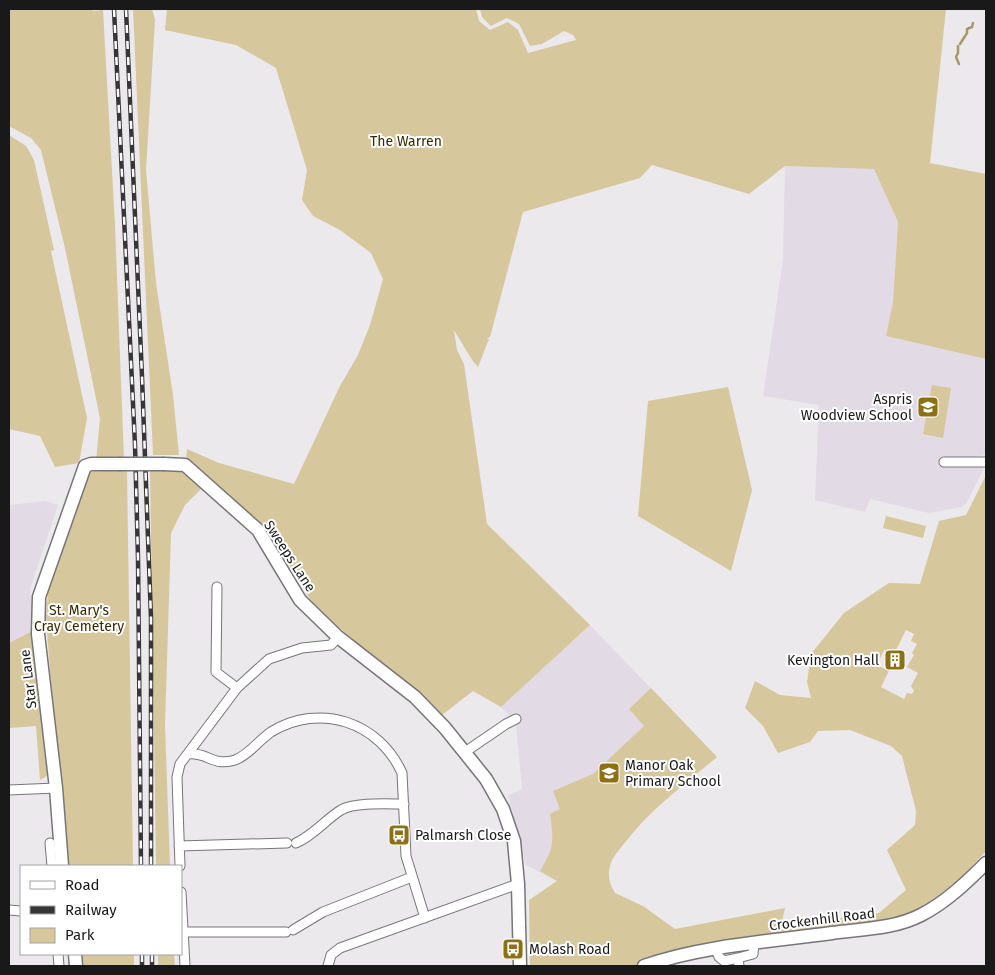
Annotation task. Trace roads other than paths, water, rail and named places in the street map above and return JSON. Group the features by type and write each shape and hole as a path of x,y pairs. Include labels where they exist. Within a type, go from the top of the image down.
{"street":[{"path":"944,462 986,462"},
{"name":"Sweeps Lane","path":"85,466 91,464 185,465 258,530 300,600 338,637 415,697 446,728 486,779 503,809 514,841 518,884 520,966"},
{"name":"Star Lane","path":"62,865 56,788 38,634 39,597 85,466"},
{"path":"217,587 216,672 236,688"},
{"path":"180,865 177,777 180,764 236,688 269,659 302,648 331,646 338,637"},
{"path":"188,754 197,753 222,763 237,759 271,732 300,720 314,718 335,719 354,724 370,733 388,749 402,773 406,856 425,918"},
{"path":"465,752 516,719"},
{"path":"9,790 56,788"},
{"path":"179,846 292,843 304,839 342,809 351,806 404,804"},
{"path":"50,843 52,865"},
{"name":"Crockenhill Road","path":"644,966 716,949 903,923 930,910 955,891 986,863"},
{"path":"183,932 290,931 323,912 412,877"},
{"path":"328,966 331,955 340,948 518,884"},
{"path":"182,912 185,966"},
{"path":"716,949 719,957 724,961 739,962 753,954 754,944"}],"waterway":[{"path":"960,44 967,33 967,29 972,27 973,23"},
{"path":"958,46 956,57 959,64"}],"railway":[{"path":"114,9 135,445 141,865"},
{"path":"126,9 151,618 151,865"},
{"path":"142,955 142,966"},
{"path":"152,955 152,966"}],"place":[{"name":"Aspris Woodview School","path":"928,407"},
{"name":"Kevington Hall","path":"895,660"},
{"name":"Manor Oak Primary School","path":"609,773"},
{"name":"Palmarsh Close","path":"399,835"},
{"name":"Molash Road","path":"513,949"}],"park label":[{"name":"The Warren","path":"406,141"},
{"name":"St. Mary's Cray Cemetery","path":"79,618"}]}
